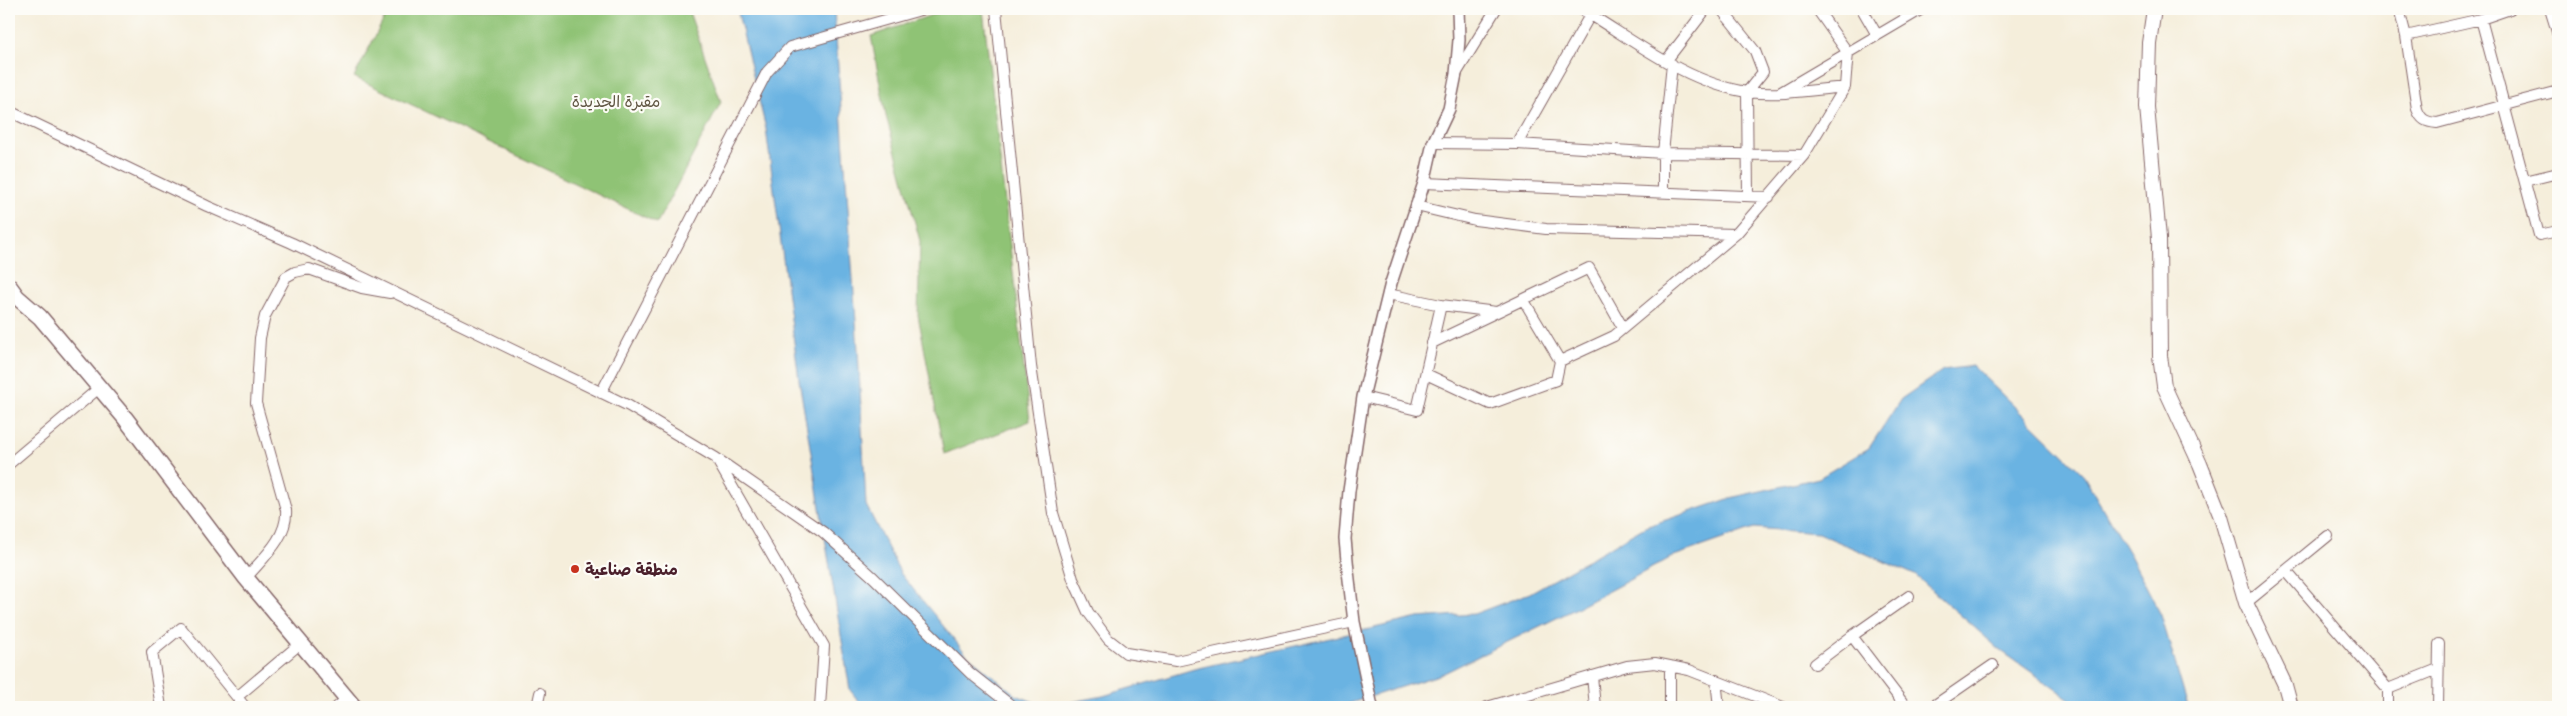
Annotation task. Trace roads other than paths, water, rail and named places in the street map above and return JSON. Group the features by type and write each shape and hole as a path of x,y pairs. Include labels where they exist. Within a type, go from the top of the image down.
{"main road":[{"path":"2154,9 2149,43 2147,107 2159,238 2160,356 2164,386 2200,464 2221,517 2246,603 2285,685 2291,707"},
{"path":"9,286 17,297 40,317 125,418 246,578 301,643 346,704"}],"street":[{"path":"600,393 767,72 790,47 924,9"},
{"path":"996,9 1031,366 1052,504 1073,579 1088,612 1108,639 1126,654 1176,661 1355,626"},
{"path":"1372,707 1355,626 1345,539 1349,491 1363,397 1388,294 1424,183 1434,144 1449,109 1456,74 1459,40 1458,9"},
{"path":"1456,74 1496,9"},
{"path":"1581,9 1592,12 1669,62 1722,86 1747,92 1778,94 1845,87"},
{"path":"1663,193 1663,153 1669,62 1706,9"},
{"path":"1721,9 1755,51 1762,72 1747,92 1748,196"},
{"path":"1560,361 1614,336 1736,234 1804,156 1845,87 1848,53 1817,9"},
{"path":"1862,9 1877,35"},
{"path":"1778,94 1922,9"},
{"path":"2400,9 2417,109 2424,120 2437,123 2505,107 2558,91"},
{"path":"2406,36 2481,19 2496,11 2510,9"},
{"path":"2550,9 2558,35"},
{"path":"1517,144 1592,12"},
{"path":"2481,19 2539,235 2558,232"},
{"path":"9,111 402,295 629,406 716,458 823,532 874,577 970,673 1013,707"},
{"path":"1434,144 1517,144 1663,153 1804,156"},
{"path":"2525,181 2558,173"},
{"path":"1424,183 1769,197"},
{"path":"1416,206 1475,220 1546,229 1736,234"},
{"path":"1432,342 1589,268 1623,328"},
{"path":"246,578 281,535 287,520 286,510 256,403 260,338 265,316 280,286 286,277 295,272 309,269 362,288 402,295"},
{"path":"1388,294 1440,305 1496,312"},
{"path":"1426,374 1490,404 1556,380 1560,361 1523,299"},
{"path":"1363,397 1417,410 1440,305"},
{"path":"9,464 99,388"},
{"path":"716,458 824,646 820,707"},
{"path":"2246,603 2287,572 2328,536"},
{"path":"2287,572 2388,689"},
{"path":"1815,664 1909,596"},
{"path":"162,707 152,652 181,628 245,707"},
{"path":"1852,636 1906,707"},
{"path":"237,697 301,643"},
{"path":"2438,707 2439,644"},
{"path":"1487,707 1627,666 1655,663 1689,670 1783,707"},
{"path":"1934,707 1993,665"},
{"path":"1670,666 1670,707"},
{"path":"2388,689 2438,669"},
{"path":"1592,676 1595,707"},
{"path":"1716,680 1719,707"},
{"path":"2385,706 2388,689"},
{"path":"537,707 540,694"}],"water":[{"path":"737,9 834,9 858,350 866,505 901,574 966,654 1016,695 1047,707 863,707 850,690 799,380 766,129"},
{"path":"1973,366 2082,473 2130,555 2161,615 2188,707 2081,707 2000,650 1915,575 1818,533 1754,528 1674,556 1573,610 1442,674 1338,707 1047,707 1103,696 1194,669 1418,618 1474,614 1530,593 1645,527 1734,497 1819,478 1869,448 1901,399 1943,370"}],"place":[{"name":"منطقة صناعية","path":"575,569"}],"park label":[{"name":"مقبرة الجديدة","path":"616,101"}]}
